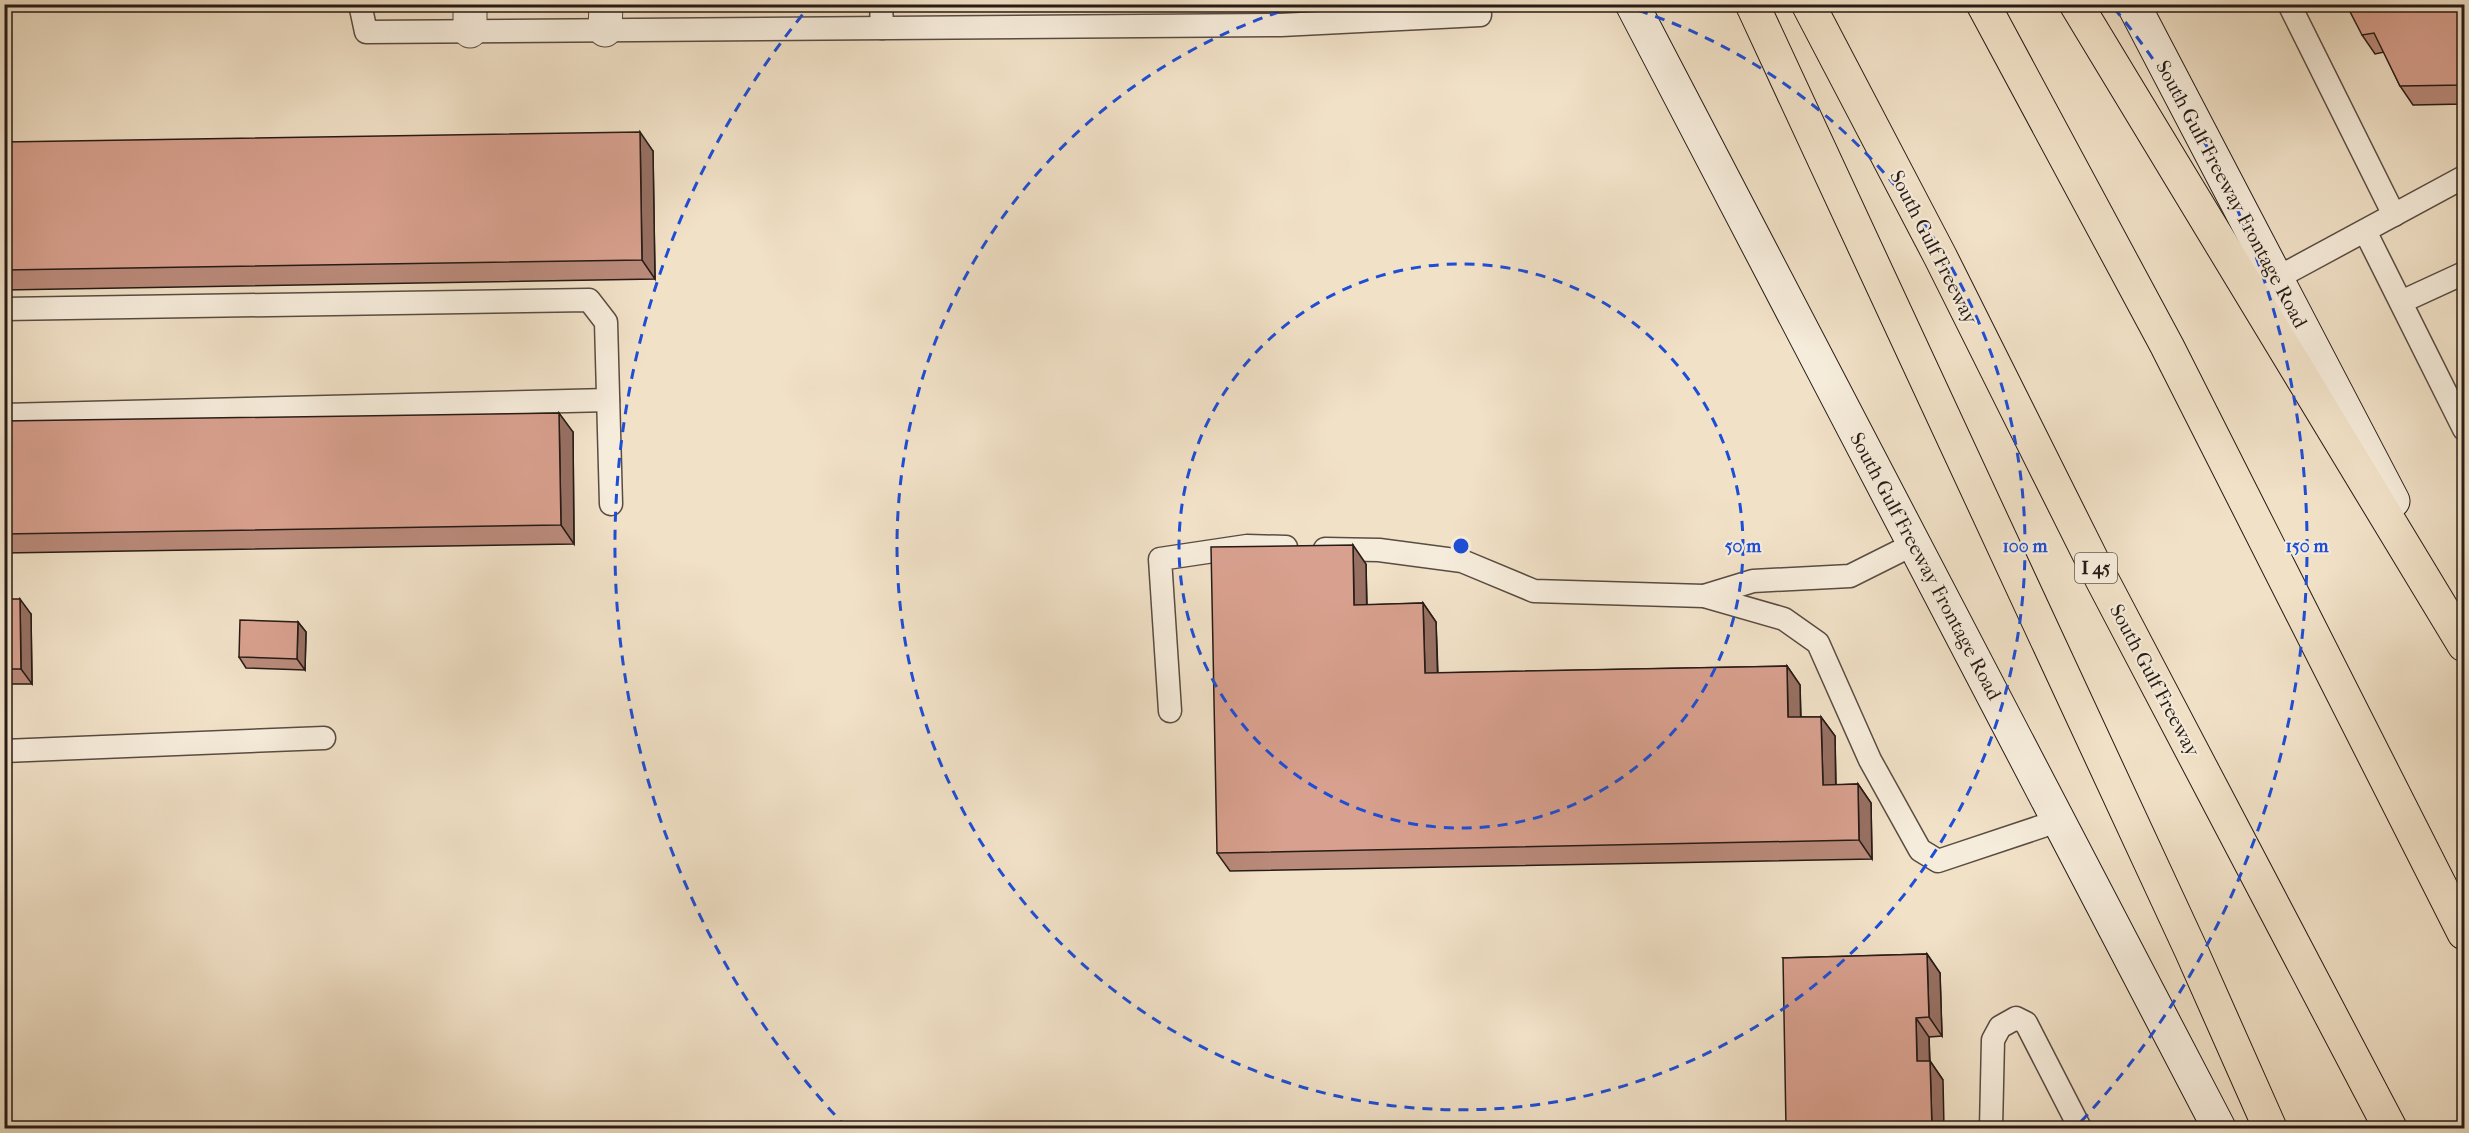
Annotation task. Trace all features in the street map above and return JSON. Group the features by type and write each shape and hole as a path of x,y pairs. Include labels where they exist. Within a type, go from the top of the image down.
{"highway":[{"path":"1752,4 2191,950 2270,1128"},
{"name":"South Gulf Freeway","path":"1808,4 1940,256 2097,570 2390,1128"},
{"path":"1983,4 2167,346 2464,933"},
{"path":"2076,4 2464,645"}],"main road":[{"name":"South Gulf Freeway Frontage Road","path":"1632,4 2219,1128"},
{"name":"South Gulf Freeway Frontage Road","path":"2133,4 2464,638"}],"lane":[{"path":"360,4 366,32 470,18 606,17 882,28 1281,25 1480,15 1476,4"},
{"path":"881,4 882,28"},
{"path":"2289,4 2394,215"},
{"path":"2277,278 2464,177"},
{"path":"2365,231 2464,429"},
{"path":"2401,303 2464,273"},
{"path":"4,309 589,300 606,322 611,504"},
{"path":"4,415 608,400"},
{"path":"1704,596 1753,581 1850,576 1914,544"},
{"path":"1170,711 1160,560 1246,546 1379,550 1462,561 1534,591 1704,596 1784,620 1818,643 1870,760 1920,850 1938,861 2058,821"},
{"path":"4,751 324,738"},
{"path":"1991,1128 1993,1040 2000,1027 2016,1018 2026,1023 2080,1128"}],"building":[{"path":"2346,4 2464,4 2464,85 2400,86 2374,33 2362,35"},
{"path":"640,132 642,260 4,270 4,142"},
{"path":"559,413 561,525 4,534 4,421"},
{"path":"1353,545 1354,605 1423,603 1425,673 1787,666 1788,717 1821,717 1823,785 1858,784 1859,840 1217,853 1211,547"},
{"path":"4,599 20,599 21,669 4,669"},
{"path":"240,620 298,622 297,659 239,657"},
{"path":"1927,954 1929,1017 1916,1018 1917,1061 1930,1061 1932,1128 1786,1128 1783,958"}]}
